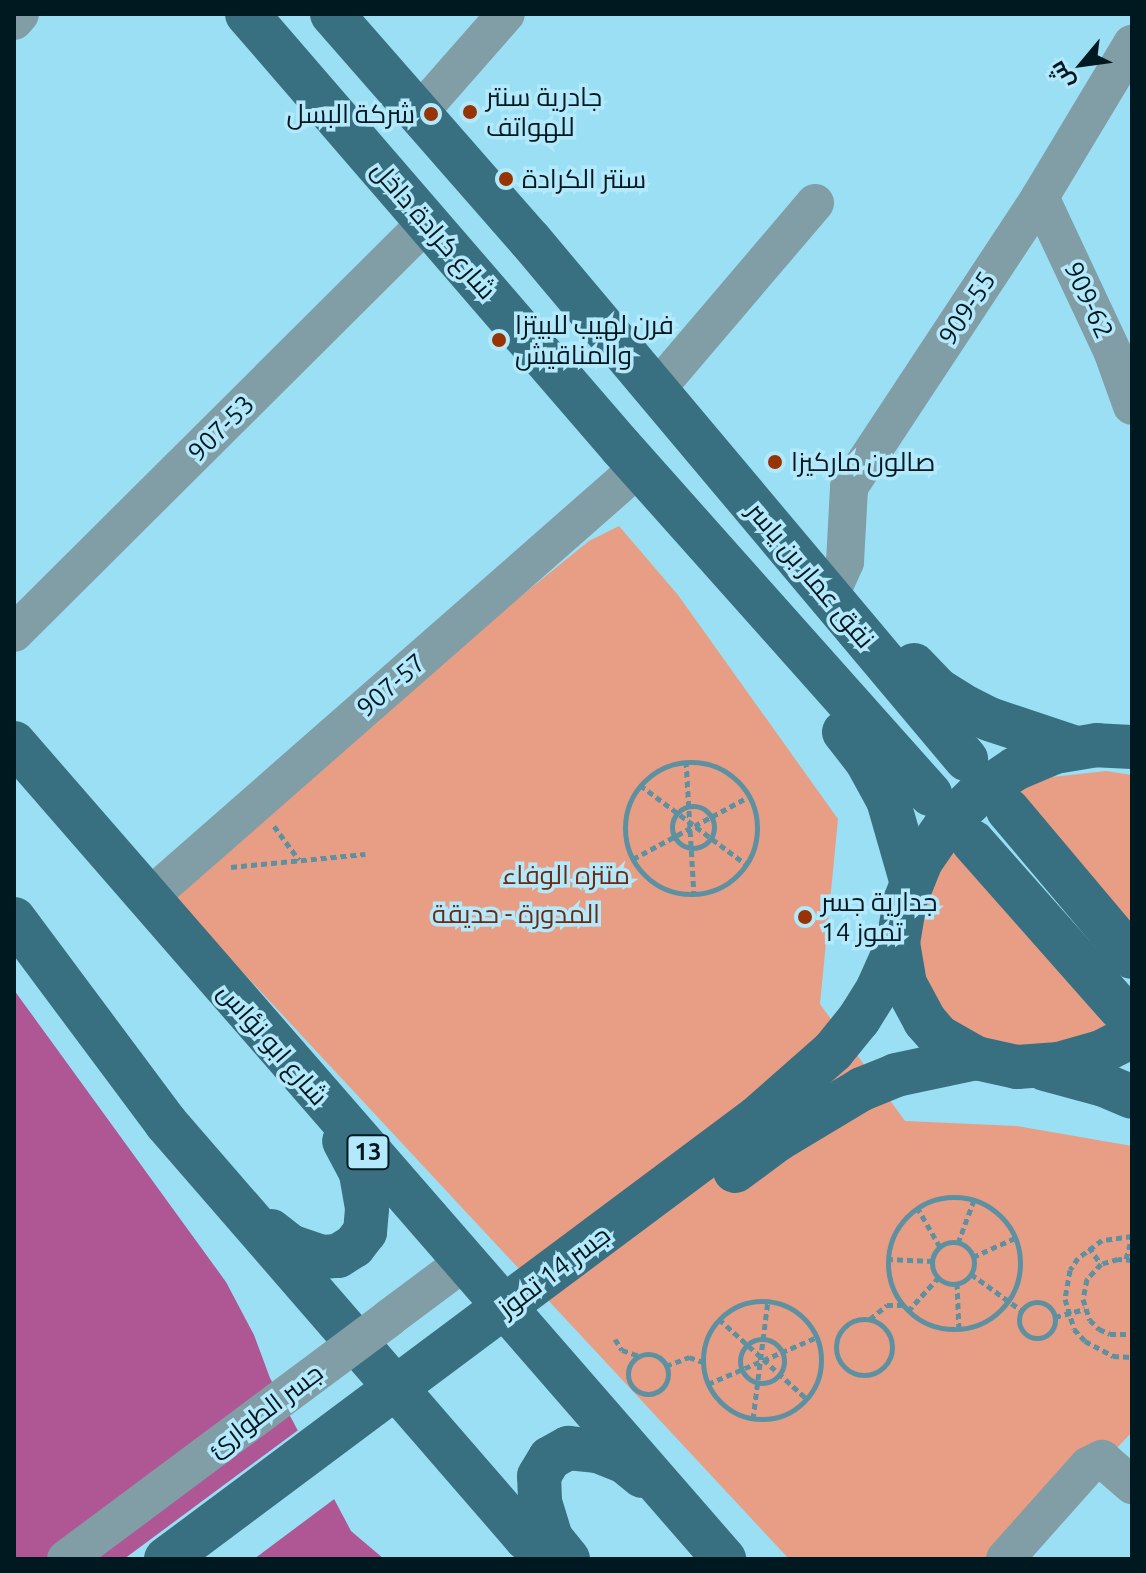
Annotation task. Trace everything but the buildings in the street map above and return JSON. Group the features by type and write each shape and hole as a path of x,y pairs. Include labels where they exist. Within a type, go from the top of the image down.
{"main road":[{"name":"شارع كرادة داخل","path":"247,14 628,459"},
{"path":"332,14 530,240 655,391 938,690 989,719 1109,740"},
{"name":"نفق عمار بن ياسر","path":"655,391 966,759"},
{"path":"628,459 866,760 888,800 911,880"},
{"name":"نفق عمار بن ياسر","path":"628,459 930,794"},
{"path":"1109,740 1035,760 978,794 932,842 911,880 898,943 905,984 919,1013 939,1037 976,1058 996,1064 1038,1067 1104,1085 1132,1097"},
{"name":"شارع ابو نؤاس","path":"14,743 162,886 248,1015 722,1557"},
{"path":"1008,810 1132,957"},
{"path":"973,842 1126,1022 1080,1059 1038,1067"},
{"path":"14,919 166,1123 515,1526 548,1559"},
{"name":"جسر 14 تموز","path":"166,1559 757,1118 833,1051 859,1019 898,943"},
{"path":"166,1123 262,1224 290,1246 322,1257 338,1256 354,1246 365,1232 367,1208 361,1173 340,1132 248,1015"},
{"name":"جسر 14 تموز","path":"213,1559 777,1140 862,1089 896,1075 976,1058"},
{"path":"568,1559 551,1538 540,1501 539,1476 550,1458 568,1448 598,1451 625,1462 671,1502 722,1557"}],"street":[{"path":"14,21 20,14"},
{"path":"418,114 506,14"},
{"name":"909-55","path":"836,582 845,562 849,487 1040,197 1132,44"},
{"name":"909-62","path":"1040,197 1113,353 1132,406"},
{"path":"655,391 815,203"},
{"name":"907-53","path":"14,633 427,222"},
{"name":"907-57","path":"162,886 628,459"},
{"name":"جسر الطوارئ","path":"66,1559 464,1262"},
{"path":"1005,1559 1088,1466 1102,1459 1132,1485"}],"path":[{"path":"686,761 694,894"},
{"path":"686,761 721,768 750,796 755,809 757,838 747,865 720,888 694,894 659,886 633,859 625,829 626,813 640,785 666,766 686,761"},
{"path":"640,785 692,827 747,865"},
{"path":"633,859 750,796"},
{"path":"256,803 300,861"},
{"path":"690,807 702,809 711,817 714,829 705,844 692,848 681,844 672,826 677,814 690,807"},
{"path":"162,886 300,861 365,854"},
{"path":"870,1319 879,1323 890,1337 892,1346 887,1362 873,1373 865,1374 848,1369 838,1355 836,1345 843,1328 851,1322 870,1319 887,1305 905,1308 931,1325 959,1330 992,1318 1009,1300 1020,1270 1015,1238 999,1214 974,1200 955,1196 935,1199 917,1207 897,1230 887,1259 892,1287 905,1308"},
{"path":"958,1243 974,1200"},
{"path":"917,1207 940,1247"},
{"path":"1132,1334 1110,1334 1099,1329 1085,1309 1087,1279 1101,1264 1129,1260 1132,1236 1102,1240 1089,1247 1070,1270 1066,1285 1068,1314 1085,1341 1098,1350 1132,1357"},
{"path":"973,1257 1015,1238"},
{"path":"938,1278 932,1261 940,1247 958,1243"},
{"path":"958,1243 973,1257"},
{"path":"1089,1247 1101,1264"},
{"path":"971,1274 973,1257"},
{"path":"887,1259 932,1261"},
{"path":"971,1274 1021,1310"},
{"path":"938,1278 957,1283 971,1274"},
{"path":"905,1308 938,1278"},
{"path":"957,1283 959,1330"},
{"path":"753,1419 763,1360 768,1301"},
{"path":"768,1301 798,1313 817,1337 821,1349 817,1384 807,1399 792,1411 774,1418 753,1419 735,1412 719,1400 708,1384 703,1363 709,1334 719,1319 741,1305 768,1301"},
{"path":"1021,1310 1031,1303 1044,1303 1055,1317"},
{"path":"1055,1317 1085,1309"},
{"path":"1021,1310 1020,1328 1033,1339 1049,1333 1055,1317"},
{"path":"719,1319 807,1399"},
{"path":"708,1384 817,1337"},
{"path":"764,1338 775,1342 783,1352 781,1375 770,1382 758,1383 742,1370 740,1356 747,1344 764,1338"},
{"path":"615,1339 622,1350 640,1356 654,1355 666,1366 669,1375 665,1387 654,1394 642,1393 629,1380 630,1366 640,1356"},
{"path":"821,1349 838,1355"},
{"path":"666,1366 689,1357 703,1363"}],"green space":[{"path":"619,526 678,595 838,819 820,1004 905,1121 1017,1126 1132,1146 1132,1432 1011,1559 789,1559 170,894 259,808 589,541"},
{"path":"1106,771 1132,775 1132,938 1017,791 1052,777"},
{"path":"958,841 1121,1019 1073,1040 1019,1047 984,1039 953,1021 930,993 917,940 928,887"}],"shaded area":[{"path":"14,990 226,1282 254,1335 270,1378 351,1531 384,1559 14,1559"}],"pier":[{"path":"301,1428 337,1497 254,1559 124,1559"}],"place":[{"name":"جادرية سنتر للهواتف","path":"470,112"},
{"name":"شركة البسل","path":"431,114"},
{"name":"سنتر الكرادة","path":"506,179"},
{"name":"فرن لهيب للبيتزا والمناقيش","path":"499,340"},
{"name":"صالون ماركيزا","path":"775,462"},
{"name":"جدارية جسر 14 تموز","path":"805,917"}],"park label":[{"name":"متنزه الوفاء","path":"566,875"},
{"name":"المدورة - حديقة","path":"516,914"}]}
